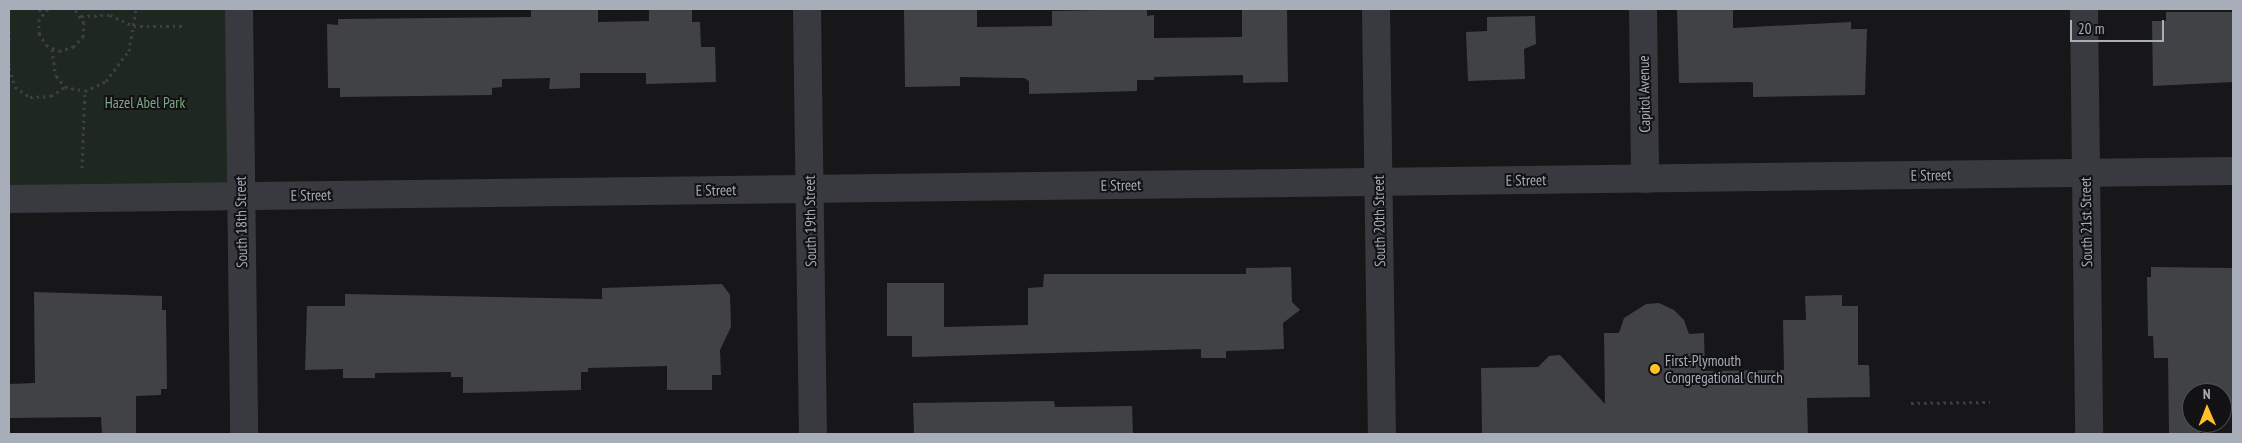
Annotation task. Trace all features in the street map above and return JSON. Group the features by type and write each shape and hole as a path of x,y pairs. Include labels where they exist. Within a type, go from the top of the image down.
{"street":[{"name":"South 18th Street","path":"239,9 244,434"},
{"name":"South 19th Street","path":"806,9 813,434"},
{"name":"South 20th Street","path":"1376,9 1382,434"},
{"name":"Capitol Avenue","path":"1643,9 1645,179"},
{"name":"South 21st Street","path":"2084,9 2089,434"},
{"name":"E Street","path":"9,199 2233,170"}],"path":[{"path":"39,9 43,13"},
{"path":"48,9 43,13 39,33 52,49 56,76 64,87 85,91 106,81 118,70 129,52 136,9"},
{"path":"52,49 66,50 79,43 84,30 81,16 75,9"},
{"path":"81,16 110,14 134,26 183,26"},
{"path":"9,31 9,67 15,87 30,97 51,96 64,87"},
{"path":"83,198 85,91"},
{"path":"1911,403 1990,402"}],"green space":[{"name":"Hazel Abel Park","path":"9,9 239,9 241,197 9,199"}],"building":[{"path":"531,9 598,9 598,22 649,21 649,9 692,9 692,22 700,22 701,47 715,47 716,82 646,84 646,73 580,73 580,88 549,89 550,78 502,79 502,87 492,88 492,95 340,97 340,88 328,88 327,24 338,25 338,19 531,17"},
{"path":"904,9 977,9 977,27 1052,26 1052,11 1147,9 1147,16 1154,15 1154,38 1242,37 1242,9 1287,9 1288,82 1243,83 1243,75 1154,77 1154,80 1137,80 1137,91 1029,94 1029,81 1024,78 960,77 960,86 905,87"},
{"path":"1677,9 1733,9 1733,28 1851,22 1851,29 1867,29 1865,95 1753,97 1753,83 1750,82 1679,83"},
{"path":"2166,12 2233,12 2233,82 2153,86 2152,21 2166,21"},
{"path":"1535,16 1536,44 1524,49 1525,79 1468,81 1466,32 1487,31 1487,17"},
{"path":"1291,267 1292,302 1300,310 1283,323 1284,349 1226,351 1226,358 1201,358 1201,349 912,357 912,336 887,336 887,283 944,283 944,327 1028,325 1028,288 1043,287 1044,274 1246,274 1246,268"},
{"path":"2151,267 2233,268 2233,407 2232,383 2182,383 2182,433 2200,434 2169,434 2168,358 2154,358 2153,336 2148,336 2147,277 2151,277"},
{"path":"722,284 730,295 731,327 720,350 721,375 712,375 712,390 667,390 667,366 588,368 588,372 581,372 581,390 463,393 463,377 451,377 451,372 375,373 375,378 343,378 343,369 305,370 307,306 345,306 345,294 602,299 602,288"},
{"path":"34,292 162,296 162,310 166,310 167,389 161,389 161,395 136,396 136,434 102,434 101,417 9,418 9,384 35,383"},
{"name":"First-Plymouth Congregational Church","path":"1842,295 1842,306 1858,306 1858,365 1869,365 1870,397 1807,398 1808,434 1482,434 1481,368 1538,367 1549,356 1560,355 1605,404 1604,333 1619,333 1624,318 1646,304 1659,303 1674,310 1684,320 1689,334 1704,333 1705,371 1784,370 1783,320 1806,320 1805,296"},
{"path":"1054,401 1055,407 1132,406 1133,434 914,434 913,403"}],"place":[{"name":"First-Plymouth Congregational Church","path":"1655,369"}]}
